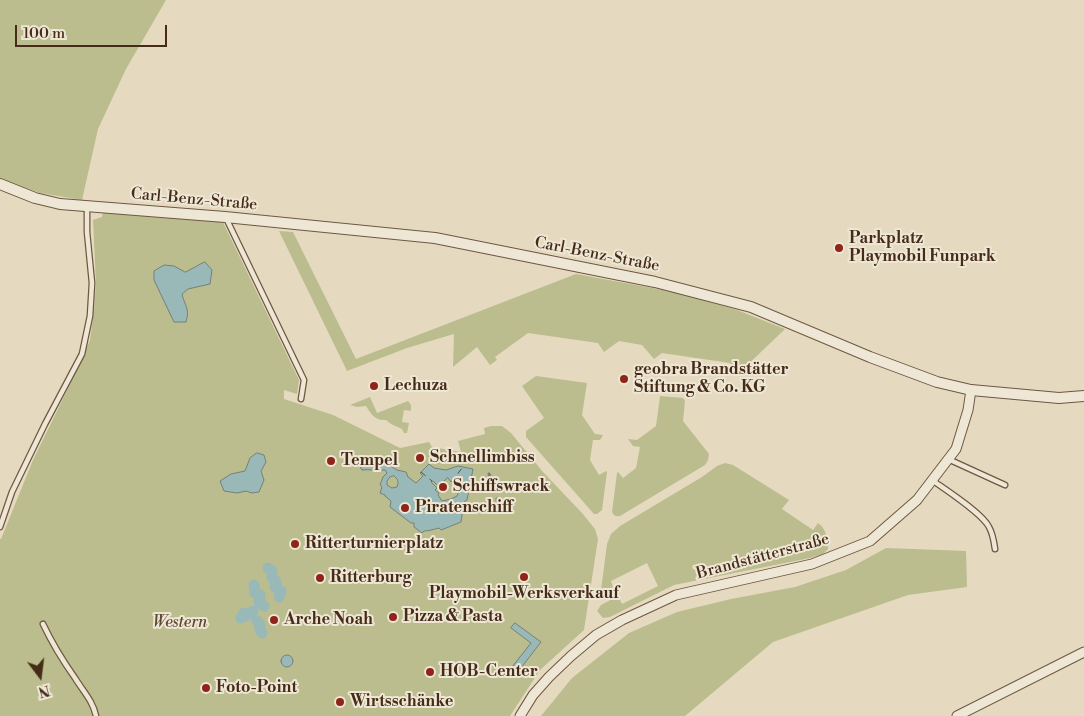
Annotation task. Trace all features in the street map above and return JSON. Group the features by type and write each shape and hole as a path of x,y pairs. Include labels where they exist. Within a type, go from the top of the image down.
{"street":[{"name":"Carl-Benz-Straße","path":"0,184 35,198 60,204 225,217 435,238 655,282 751,307 870,357 937,382 971,390 1059,398 1084,396"},
{"name":"Brandstätterstraße","path":"520,716 543,683 571,656 596,635 622,620 676,596 812,564 870,541 917,500 956,449 968,410 971,390"},
{"path":"957,716 1084,652"}],"lane":[{"path":"0,527 12,492 82,354 90,316 92,283 87,232 87,206"},
{"path":"225,217 304,380 301,399"},
{"path":"948,459 1005,486"},
{"path":"932,480 983,518 993,536 995,549"},
{"path":"43,624 51,641 87,694 96,716"}],"green space":[{"path":"0,0 166,0 126,69 98,129 82,200 40,193 0,179"},
{"name":"Western","path":"103,212 222,220 299,380 297,394 284,390 284,399 333,415 400,448 429,442 432,447 461,452 458,441 485,434 484,428 502,426 511,433 543,472 595,529 598,539 584,630 540,670 510,716 0,716 0,539 33,460 90,340 96,284 93,220 102,217"},
{"path":"279,231 293,232 356,359 576,274 674,292 737,310 785,329 738,374 730,363 662,353 654,359 642,345 619,341 604,352 598,343 528,333 495,357 497,360 490,365 477,347 453,367 454,334 407,348 347,371"},
{"path":"536,376 587,383 582,415 595,434 603,435 600,440 593,440 590,460 599,475 607,472 602,510 597,514 594,514 526,437 526,431 544,418 522,386"},
{"path":"660,396 683,398 685,401 683,421 709,454 708,460 705,465 620,516 615,516 612,512 617,473 623,478 636,468 640,447 633,446 628,439 637,440 656,426"},
{"path":"370,397 377,413 408,401 411,405 411,411 404,410 402,422 409,423 407,433 404,433 402,429 386,420 376,418 366,406 357,407 350,405"},
{"path":"725,463 733,465 789,500 782,509 813,530 818,523 821,525 826,534 828,549 823,554 810,558 674,585 610,617 603,618 597,611 601,605 618,596 622,604 658,586 647,563 611,581 613,587 604,591 601,590 607,544 611,534 620,526 717,466"},
{"path":"886,548 966,551 967,587 908,595 773,642 685,716 541,716 572,678 629,633 677,612 731,599 795,587 846,570"}],"water":[{"path":"205,262 212,270 210,284 188,289 182,294 187,310 186,322 174,322 154,280 154,271 164,265 174,266 185,272"},
{"path":"257,453 264,455 266,462 261,471 264,480 259,492 252,493 246,491 237,493 224,491 220,481 231,474 245,471 250,458"},
{"path":"362,456 378,458 397,470 406,472 408,477 416,483 423,476 420,473 429,464 434,468 446,470 458,466 473,469 461,522 441,530 439,528 422,533 414,527 414,523 411,523 390,507 391,501 380,493 382,487 380,485 387,473 385,470 362,470 358,463","holes":["394,476 398,484 397,487 392,488 387,485 387,481 390,477","448,478 451,482 456,480 460,488 457,496 442,501 438,495 439,493 435,490 437,488 431,482 433,481 438,486"]},
{"path":"515,623 541,642 514,677 508,672 531,643 511,628"},
{"path":"285,655 289,655 293,661 289,667 285,667 281,663 281,659"}],"waterway":[{"path":"489,474 493,485"},
{"path":"497,499 498,507"},
{"path":"268,568 272,571 272,577 276,582 275,587 281,591 279,597"},
{"path":"254,585 255,593 260,595 259,602 264,606"},
{"path":"241,618 244,613 246,616 253,611"},
{"path":"257,621 262,633"}],"ferry route":[{"path":"451,482 463,467"},
{"path":"421,472 432,481"}],"place":[{"name":"Parkplatz Playmobil Funpark","path":"839,248"},
{"name":"geobra Brandstätter Stiftung & Co. KG","path":"624,379"},
{"name":"Lechuza","path":"374,386"},
{"name":"Schnellimbiss","path":"420,458"},
{"name":"Tempel","path":"331,461"},
{"name":"Schiffswrack","path":"443,487"},
{"name":"Piratenschiff","path":"405,508"},
{"name":"Ritterturnierplatz","path":"295,544"},
{"name":"Playmobil-Werksverkauf","path":"524,577"},
{"name":"Ritterburg","path":"320,578"},
{"name":"Pizza & Pasta","path":"393,617"},
{"name":"Arche Noah","path":"274,620"},
{"name":"HOB-Center","path":"430,672"},
{"name":"Foto-Point","path":"206,688"},
{"name":"Wirtsschänke","path":"340,702"}]}
